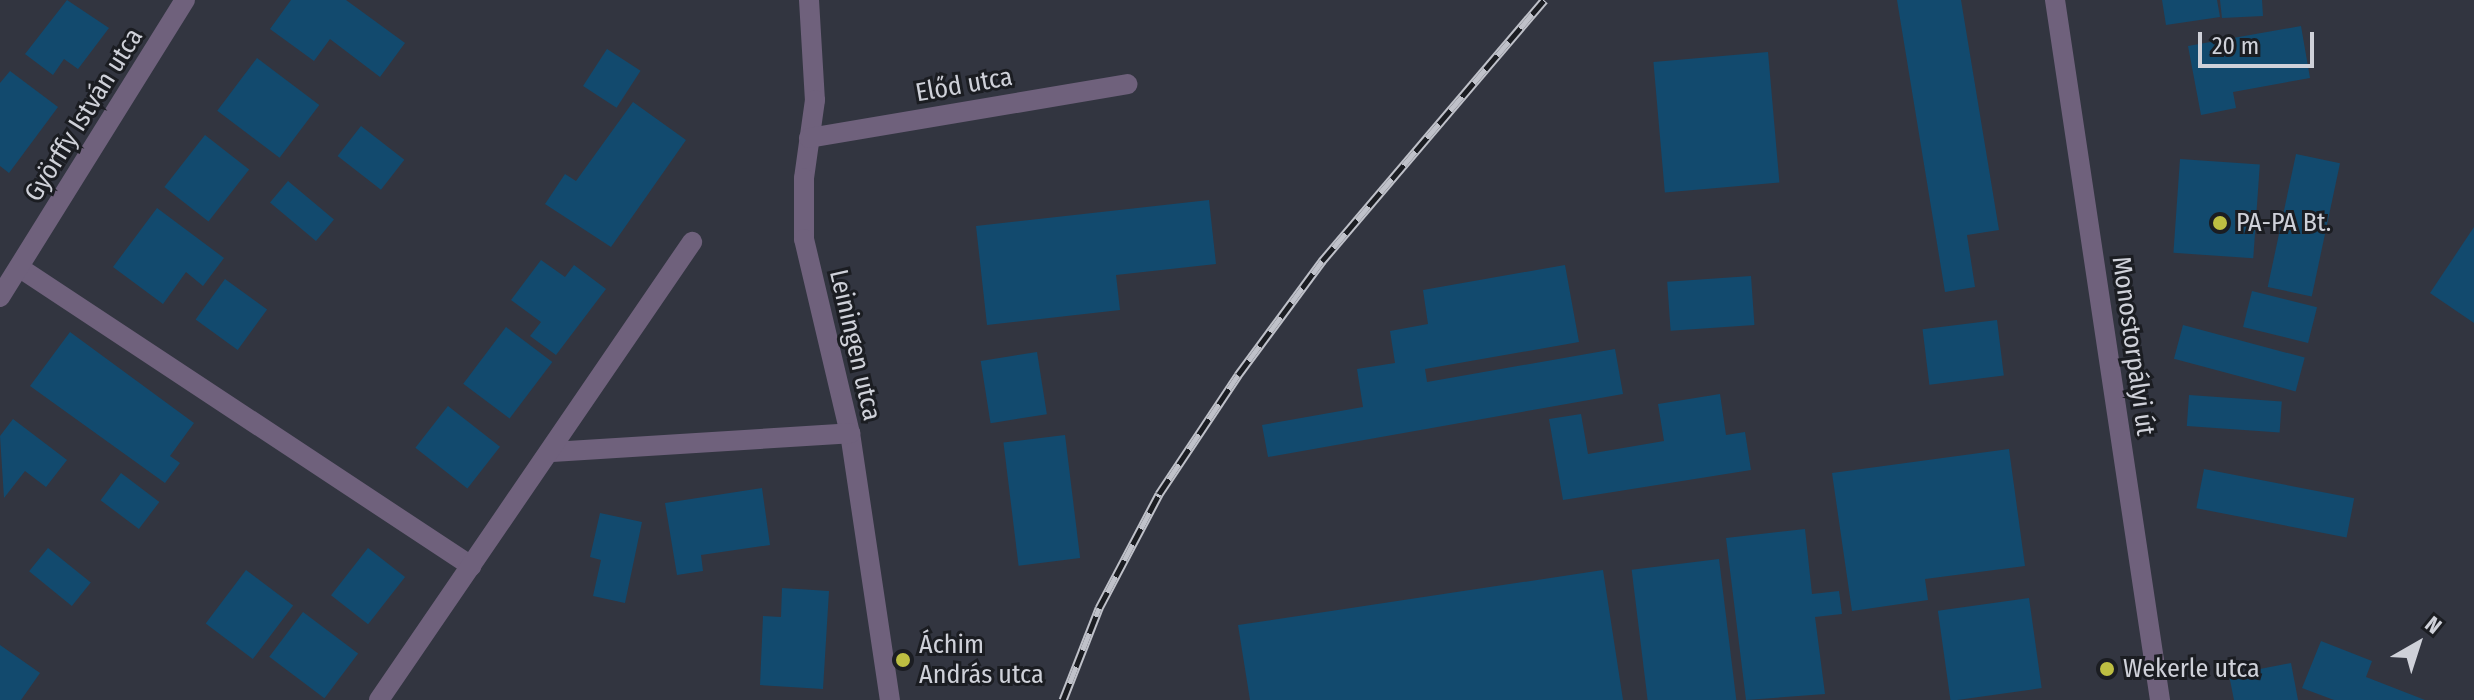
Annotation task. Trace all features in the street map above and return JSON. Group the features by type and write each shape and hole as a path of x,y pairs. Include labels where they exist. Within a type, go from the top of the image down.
{"street":[{"name":"Györffy István utca","path":"0,297 185,0"},
{"name":"Leiningen utca","path":"809,0 815,100 809,138 804,239 850,433 890,700"},
{"name":"Monostorpályi út","path":"2055,0 2160,700"},
{"name":"Előd utca","path":"809,138 1127,84"},
{"path":"379,700 552,452 692,242"},
{"path":"20,268 471,566"},
{"path":"552,452 850,433"}],"building":[{"path":"67,0 109,28 78,69 64,59 53,75 25,54"},
{"path":"291,0 346,0 405,43 380,77 330,39 314,61 270,29"},
{"path":"1897,0 1961,0 1999,230 1967,235 1975,287 1945,292"},
{"path":"2162,0 2217,0 2220,17 2166,25"},
{"path":"2220,0 2262,0 2263,16 2222,18"},
{"path":"2301,26 2310,78 2233,92 2236,108 2201,115 2188,46"},
{"path":"607,49 641,71 617,108 583,86"},
{"path":"1768,52 1779,183 1665,193 1653,62"},
{"path":"257,58 319,105 280,158 217,111"},
{"path":"10,71 58,107 9,173 0,166 0,83"},
{"path":"633,102 686,140 611,247 545,204 565,174 576,181"},
{"path":"361,126 404,160 381,190 338,156"},
{"path":"205,135 249,169 208,221 164,187"},
{"path":"2296,154 2340,163 2312,296 2268,287"},
{"name":"PA-PA Bt.","path":"2180,159 2260,165 2253,258 2173,253"},
{"path":"288,181 334,220 316,241 270,202"},
{"path":"1209,200 1216,264 1116,275 1120,310 987,325 976,226"},
{"path":"157,208 224,258 203,286 186,272 163,304 113,267"},
{"path":"2474,227 2474,323 2430,293"},
{"path":"541,260 565,277 574,265 606,289 556,355 530,336 541,322 511,300"},
{"path":"1565,265 1579,342 1425,369 1427,382 1615,349 1623,394 1268,457 1262,425 1363,407 1357,369 1395,363 1390,331 1428,324 1423,290"},
{"path":"1751,276 1754,325 1671,331 1667,282"},
{"path":"225,279 267,310 238,350 196,319"},
{"path":"2252,291 2317,307 2308,343 2243,327"},
{"path":"1997,320 2004,376 1929,385 1923,329"},
{"path":"2183,325 2305,358 2296,391 2174,359"},
{"path":"506,327 552,362 510,419 463,384"},
{"path":"70,332 194,423 170,456 180,463 165,483 30,386"},
{"path":"1037,352 1047,414 991,423 981,361"},
{"path":"1720,394 1726,435 1745,432 1751,470 1563,500 1549,419 1581,414 1588,454 1664,441 1658,404"},
{"path":"2189,395 2282,401 2280,432 2187,426"},
{"path":"448,406 500,447 467,488 415,448"},
{"path":"13,419 67,460 46,487 25,471 4,498 0,436"},
{"path":"1065,435 1080,558 1019,566 1003,443"},
{"path":"2009,449 2025,566 1925,579 1928,600 1852,611 1832,473"},
{"path":"2204,469 2354,498 2347,537 2196,508"},
{"path":"121,473 159,502 139,529 101,500"},
{"path":"762,488 770,545 701,555 703,571 677,575 665,503"},
{"path":"600,513 642,522 625,603 593,596 601,560 590,557"},
{"path":"1805,529 1812,594 1839,591 1842,614 1815,617 1825,694 1746,700 1726,538"},
{"path":"48,548 91,583 72,606 29,571"},
{"path":"368,548 405,577 368,624 331,595"},
{"path":"1719,559 1736,700 1648,700 1632,570"},
{"path":"246,570 293,606 253,659 206,624"},
{"path":"1603,570 1623,700 1250,700 1238,625"},
{"path":"782,588 829,591 823,689 760,685 763,616 781,617"},
{"path":"2029,598 2042,688 1950,700 1938,611"},
{"path":"303,612 358,654 324,698 269,657"},
{"path":"2321,641 2372,661 2366,677 2425,700 2334,700 2302,688"},
{"path":"0,645 40,673 21,700 0,700"},
{"path":"2291,663 2298,700 2234,700 2229,675"}],"railway":[{"path":"1063,700 1099,608 1159,494 1238,375 1322,261 1544,0"}],"place":[{"name":"PA-PA Bt.","path":"2220,223"},
{"name":"Áchim András utca","path":"903,660"},
{"name":"Wekerle utca","path":"2107,669"}]}
